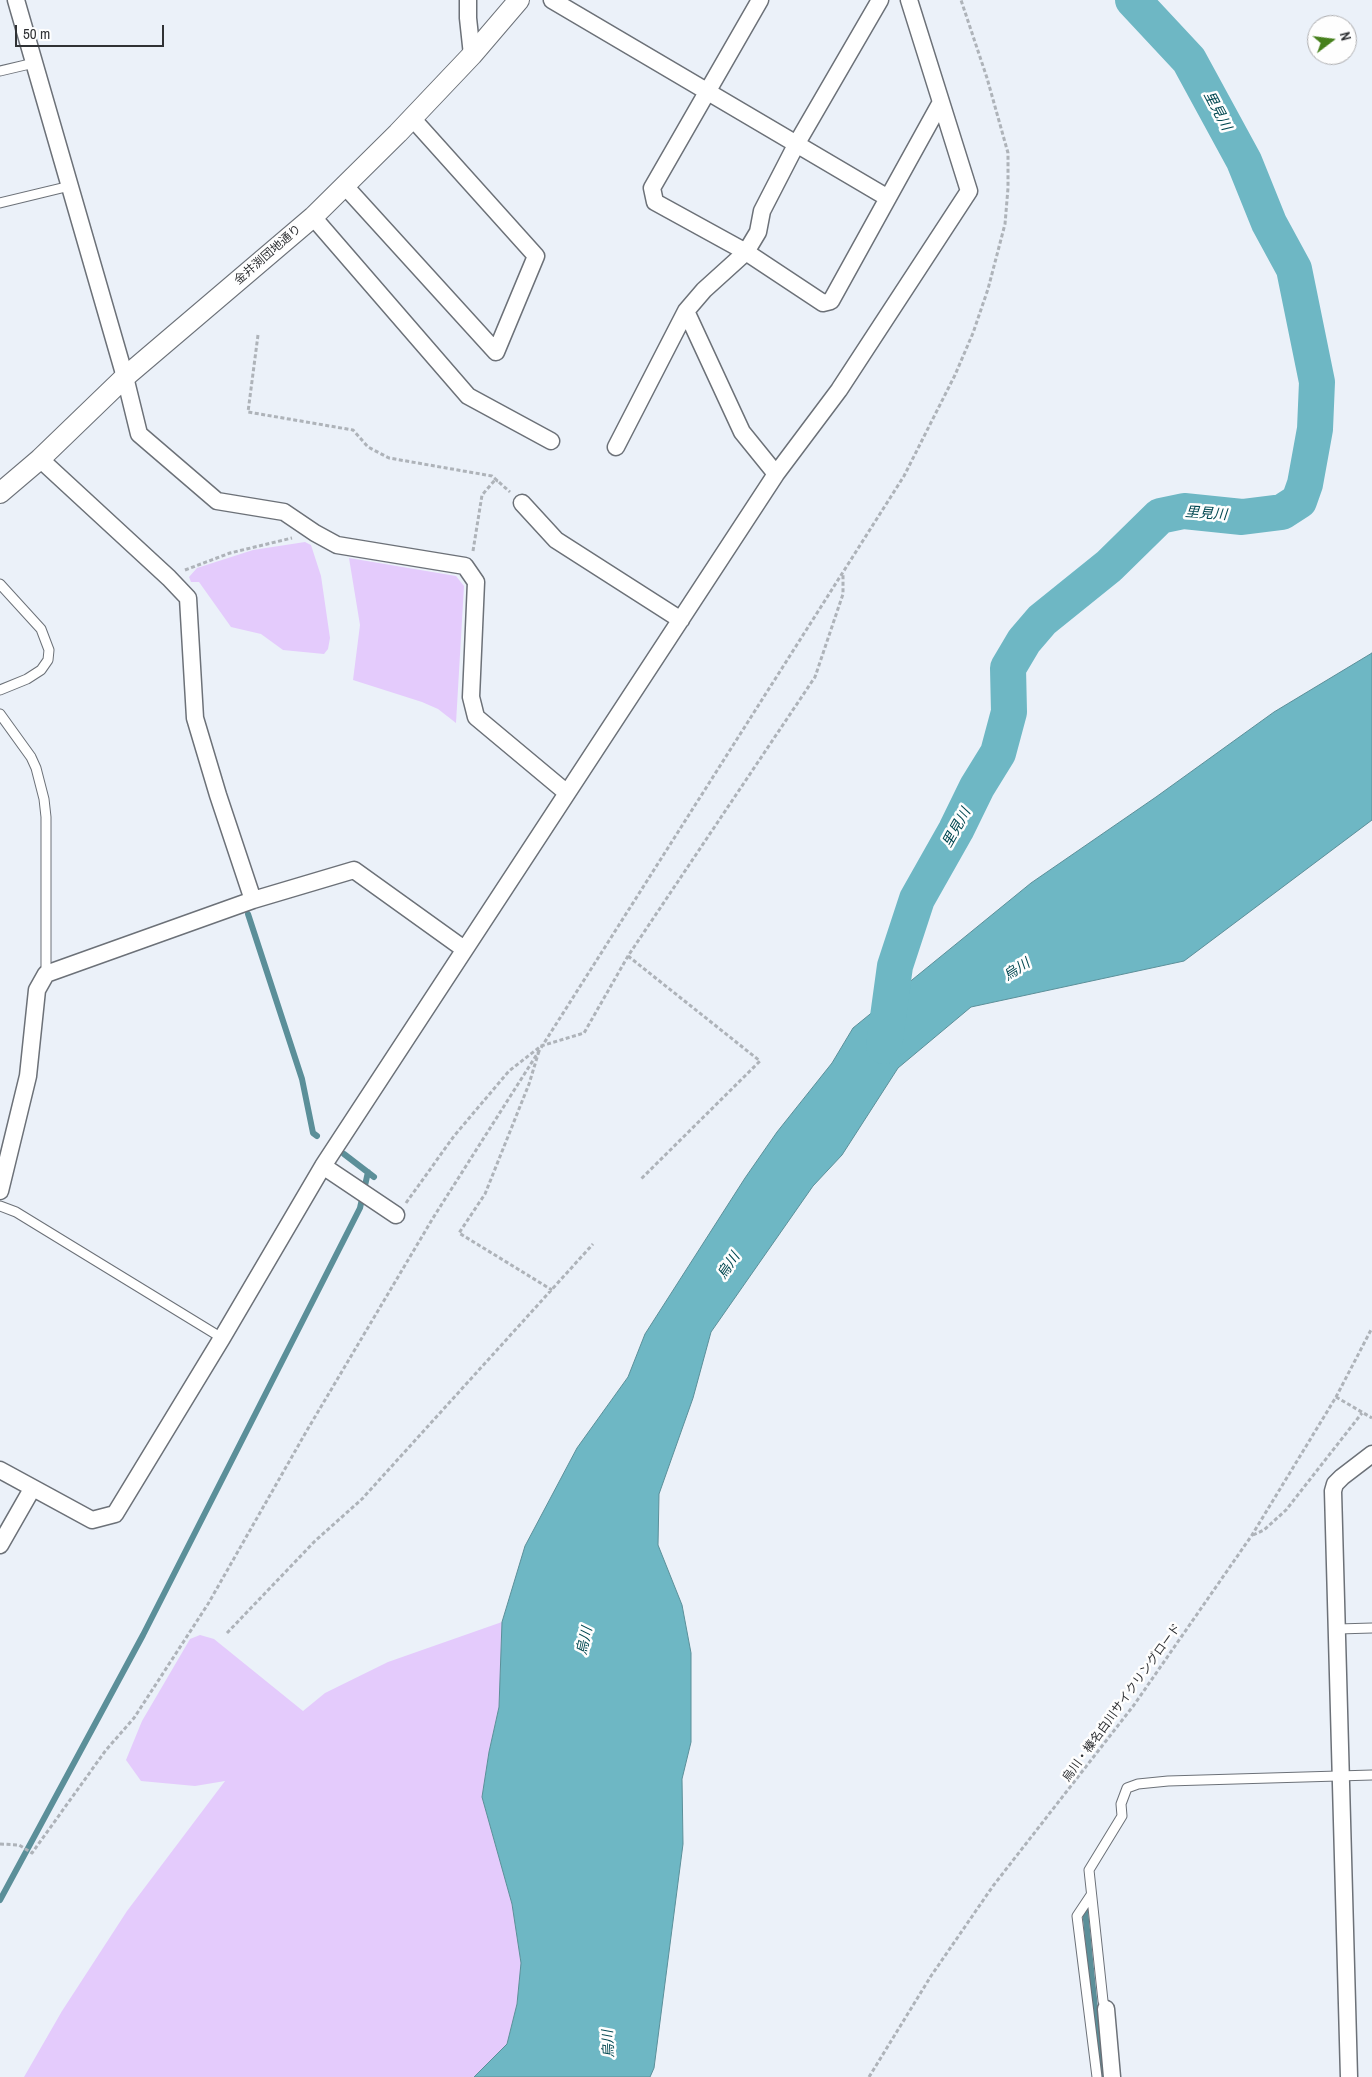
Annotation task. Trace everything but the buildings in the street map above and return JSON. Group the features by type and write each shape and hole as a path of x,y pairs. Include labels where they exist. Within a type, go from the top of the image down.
{"street":[{"path":"16,0 125,377 139,434 217,502 284,512 337,545 465,566 476,582 471,698 476,717 567,793"},
{"path":"468,0 472,55"},
{"name":"金井渕団地通り","path":"0,494 40,459 125,377 312,217 412,118 472,55 519,0"},
{"path":"552,0 888,198"},
{"path":"760,0 709,92 652,188 655,202 746,252 823,303 831,301 941,102"},
{"path":"616,447 686,312 704,290 746,252 758,232 762,211 797,143 880,0"},
{"path":"0,1470 92,1520 115,1514 222,1338 322,1166 776,474 839,390 969,191 909,0"},
{"path":"344,185 496,352 536,256 412,118"},
{"path":"312,217 468,396 550,441"},
{"path":"686,312 742,432 776,474"},
{"path":"40,459 169,578 188,598 196,718 218,795 253,900"},
{"path":"522,503 556,540 681,620"},
{"path":"0,1191 28,1076 37,990 46,974 253,900 354,870 464,949"},
{"path":"322,1166 396,1215"},
{"path":"1349,2077 1333,1490 1335,1484 1342,1477 1372,1454"},
{"path":"0,1546 32,1489"},
{"path":"1106,2009 1112,2077"}],"lane":[{"path":"0,71 34,64"},
{"path":"0,203 70,186"},
{"path":"0,584 41,629 49,650 48,660 42,670 27,679 0,690"},
{"path":"0,714 31,757 36,768 44,799 46,817 46,974"},
{"path":"0,1206 16,1212 222,1338"},
{"path":"1338,1629 1372,1628"},
{"path":"1097,2077 1089,1870 1122,1816 1121,1804 1127,1788 1138,1784 1168,1781 1372,1775"},
{"path":"1091,1895 1077,1916 1092,1981 1106,2009"}],"path":[{"path":"0,1844 19,1845 32,1853 106,1750 134,1718 208,1604 306,1432 428,1227 904,476 955,375 973,333 988,288 1005,224 1008,153 987,78 961,0"},
{"path":"258,335 248,412 353,430 368,447 389,458 492,476 522,503"},
{"path":"465,566 472,554 482,495 495,480 498,481"},
{"path":"169,578 198,564 230,553 316,533"},
{"path":"396,1215 454,1136 509,1071 541,1046 584,1033 628,956 815,677 843,594 843,574"},
{"path":"628,956 760,1061 641,1179"},
{"path":"541,1046 529,1084 485,1194 459,1233 552,1290"},
{"path":"227,1633 315,1541 362,1499 592,1244"},
{"name":"烏川・榛名白川サイクリングロード","path":"869,2077 931,1976 993,1886 1134,1704 1252,1535 1336,1397 1372,1328"},
{"path":"1336,1397 1362,1414 1372,1418"},
{"path":"1252,1535 1264,1530 1286,1510 1362,1414"}],"shaded area":[{"path":"305,542 311,545 321,576 330,638 328,649 324,654 283,650 261,634 231,627 199,582 191,582 189,577 197,568 253,550"},
{"path":"349,558 456,576 464,586 456,723 438,709 422,702 353,680 360,625"},
{"path":"502,1622 499,1707 482,1797 512,1904 521,1963 517,2004 507,2044 474,2077 24,2077 62,2011 127,1911 225,1781 195,1786 141,1781 126,1760 142,1721 190,1639 200,1635 214,1639 303,1711 325,1693 388,1662"}],"water":[{"name":"烏川","path":"1372,653 1372,820 1184,961 971,1007 898,1068 842,1155 813,1186 711,1332 693,1398 659,1494 658,1545 682,1605 691,1653 691,1742 682,1779 683,1844 654,2068 650,2077 474,2077 507,2044 517,2004 521,1963 512,1904 482,1797 499,1707 502,1622 525,1546 577,1448 628,1377 645,1334 745,1178 777,1132 832,1063 853,1028 1031,883 1156,797 1274,712"}],"waterway":[{"name":"里見川","path":"884,1046 895,966 917,899 956,830 977,787 998,753 1009,712 1008,668 1024,641 1042,620 1109,566 1160,516 1184,511 1242,517 1282,512 1299,501 1305,484 1315,429 1317,382 1294,269 1269,223 1244,161 1189,60 1133,0"},
{"path":"248,914 302,1079 313,1133 317,1136"},
{"path":"344,1154 374,1177"},
{"path":"0,1900 143,1635 360,1208 368,1172"},
{"path":"1085,1910 1102,2077"}]}
